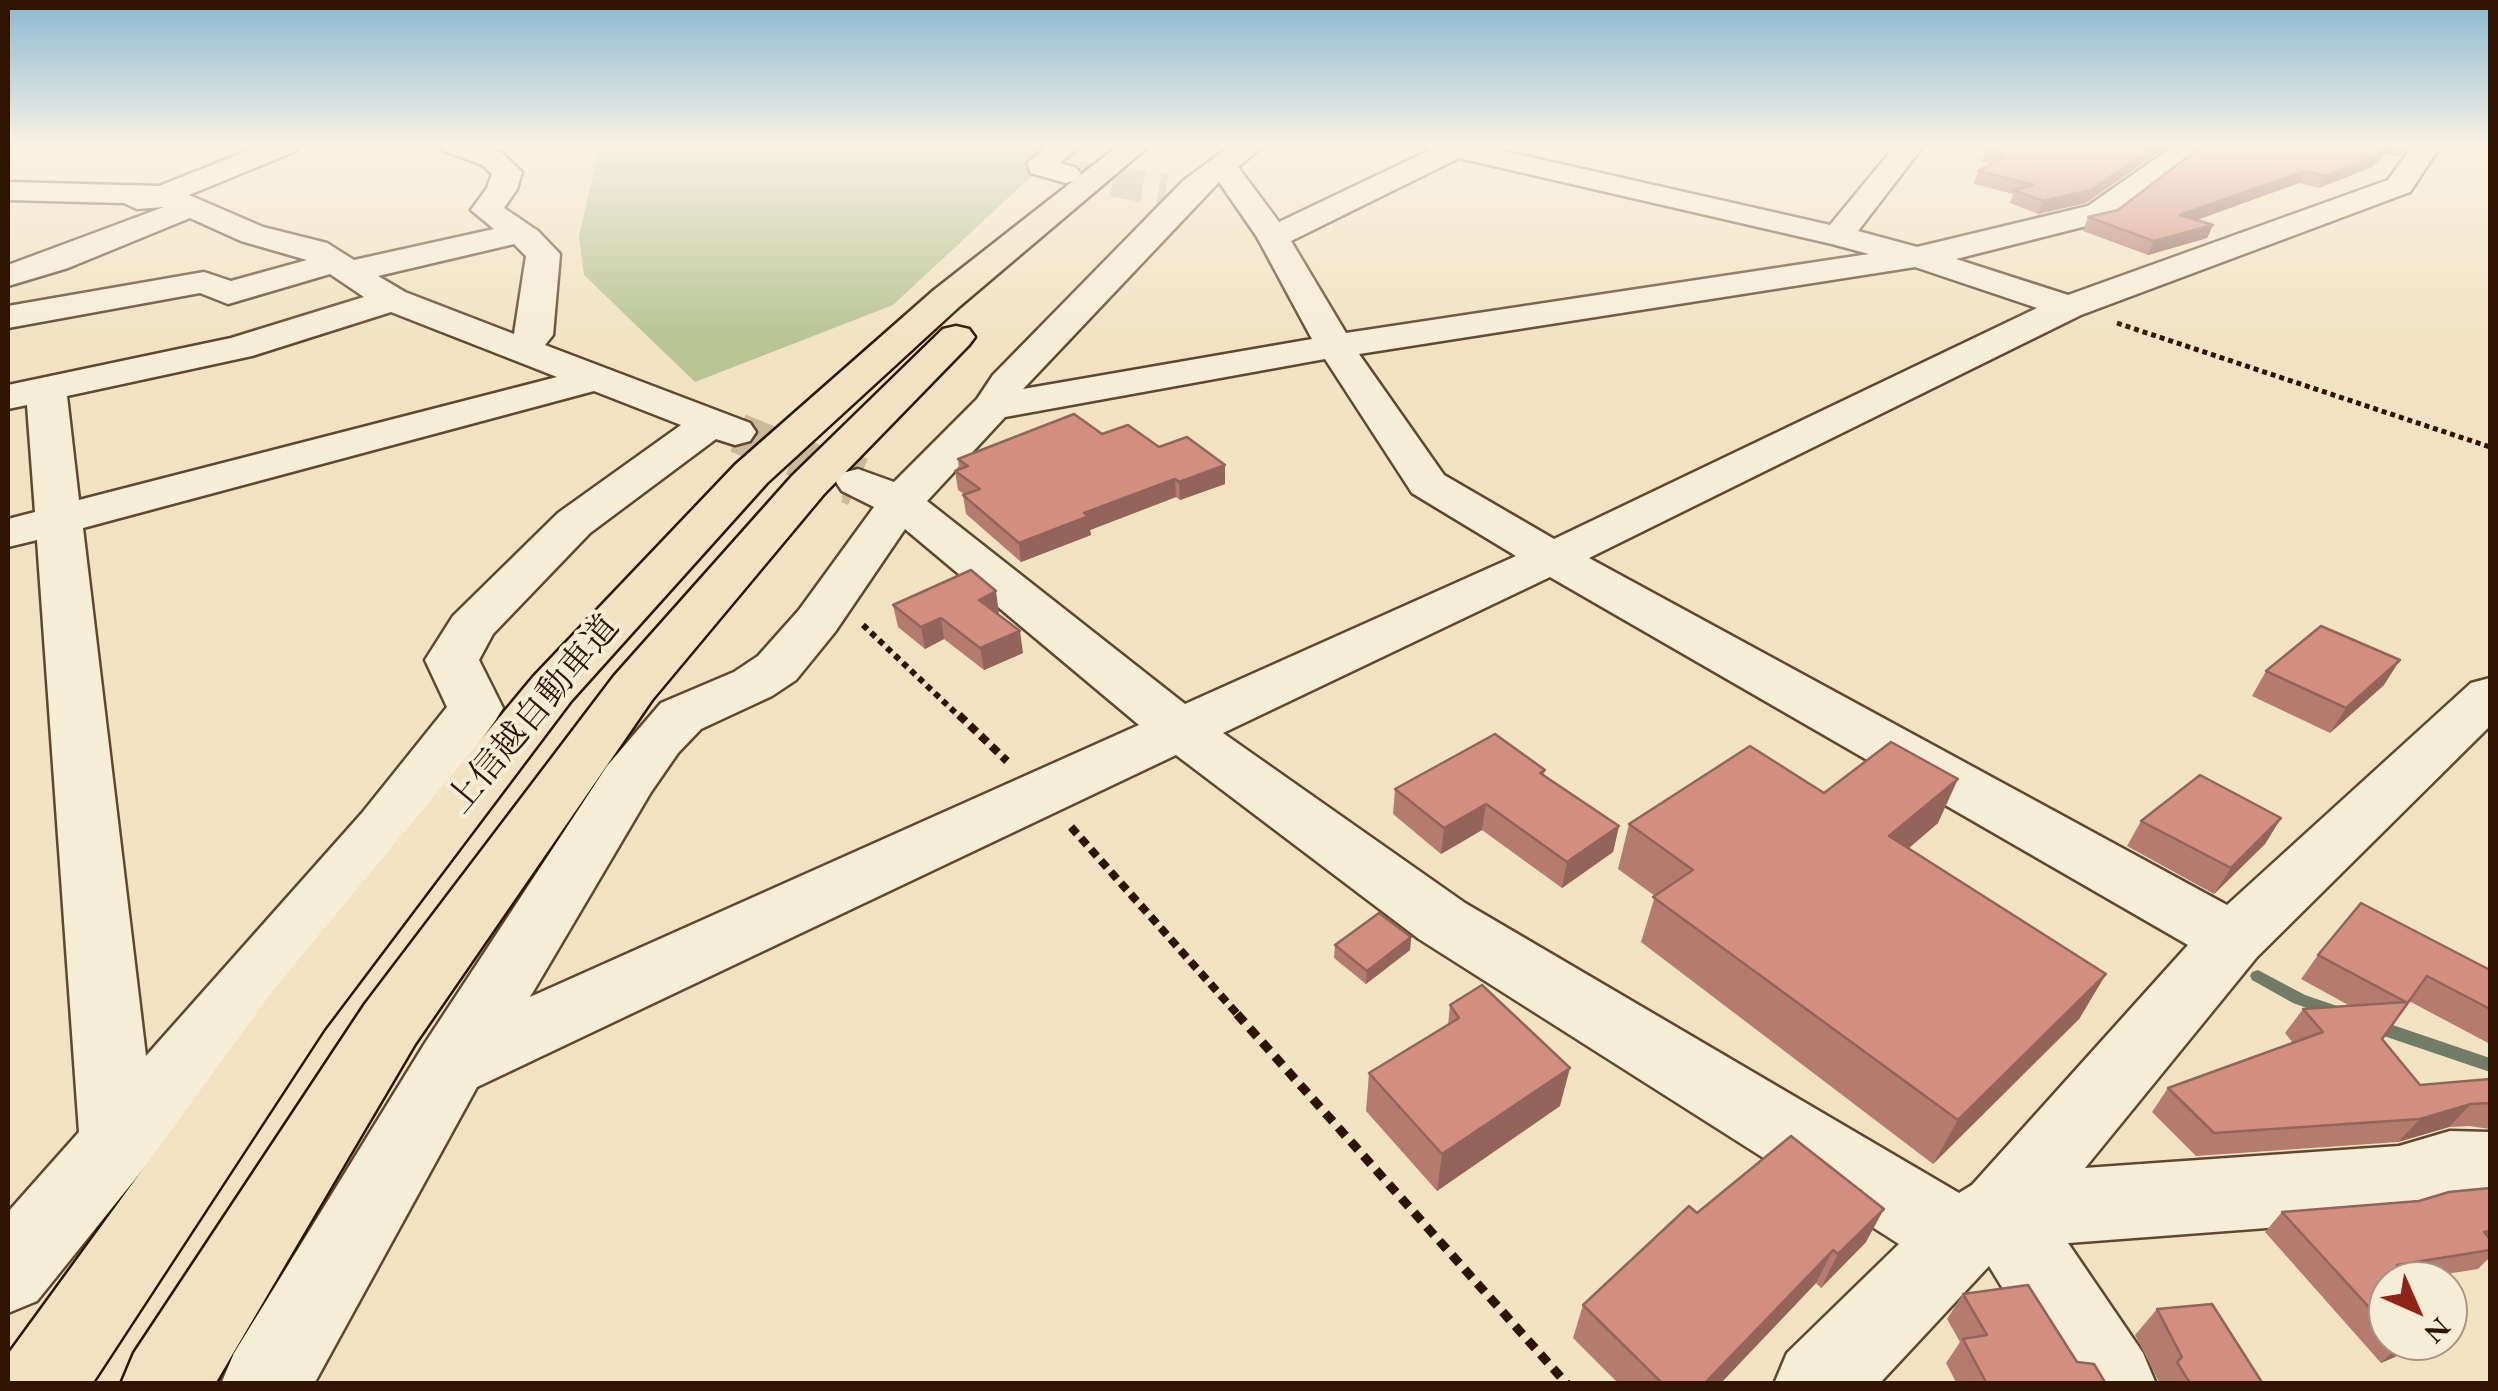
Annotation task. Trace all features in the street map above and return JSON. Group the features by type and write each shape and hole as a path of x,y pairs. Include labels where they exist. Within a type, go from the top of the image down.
{"highway":[{"name":"上信越自動車道","path":"40,1384 300,1008 552,689 751,474 947,298 1067,210"},
{"name":"上信越自動車道","path":"165,1384 390,1024 633,688 808,485 892,398 1088,210"}],"street":[{"path":"36,223 119,210"},
{"path":"8,276 56,261 158,210"},
{"path":"8,1273 384,828 475,708 452,660 471,627 574,523 724,429 392,300 315,250 252,234 197,210"},
{"path":"487,210 543,254 534,336 519,350"},
{"path":"266,1384 451,1066 628,780 658,740 680,716 754,684 777,668 834,596 879,492 992,407 1006,383 1161,210"},
{"path":"1261,210 1336,346 1428,484 1552,558 2232,939"},
{"path":"1273,238 1328,210"},
{"path":"1726,210 1916,256 2068,307"},
{"path":"1838,236 1859,210"},
{"path":"992,407 1336,346 1916,256 2000,240 2102,210"},
{"path":"451,1066 1552,558 2068,307 2334,210"},
{"path":"8,317 204,282 228,293 344,266 521,233"},
{"path":"118,1142 33,526 27,393 239,348 392,300"},
{"path":"33,526 595,380"},
{"path":"879,492 1182,731 1442,921 1981,1224 2112,1384"},
{"path":"1818,1384 1981,1224 2232,939 2490,695"},
{"path":"1981,1224 2399,1182 2450,1166 2490,1167"}],"path":[{"path":"2068,307 2490,447"},
{"path":"834,596 1042,795 1566,1384"}],"green space":[{"path":"585,210 995,210 893,305 695,382 584,275 579,236"}],"building":[{"path":"2118,210 2194,210 2180,215 2213,225 2154,241 2088,217"},
{"path":"1074,414 1102,434 1128,425 1159,447 1187,437 1225,465 1084,513 1089,516 1019,543 963,495 980,489 955,471 968,466 958,459"},
{"path":"971,570 996,591 979,600 1020,631 980,648 941,618 921,627 893,605"},
{"path":"2321,626 2400,660 2346,708 2266,671"},
{"path":"1495,734 1545,770 1540,773 1619,826 1567,862 1486,804 1444,828 1395,789"},
{"path":"1891,742 1958,779 1889,836 2106,974 1958,1120 1653,897 1693,870 1629,824 1750,746 1824,793"},
{"path":"2200,775 2281,818 2231,868 2141,821"},
{"path":"2361,903 2490,970 2490,1009 2427,976 2382,1039 2420,1085 2490,1079 2490,1103 2471,1104 2420,1119 2214,1133 2168,1088 2323,1032 2303,1009 2406,1002 2318,955"},
{"path":"1379,913 1411,937 1367,971 1335,945"},
{"path":"1482,985 1570,1068 1442,1154 1369,1073 1459,1018 1450,1005"},
{"path":"1791,1136 1884,1209 1838,1254 1833,1250 1704,1384 1663,1384 1583,1305 1689,1206 1697,1213"},
{"path":"2490,1188 2490,1231 2484,1232 2490,1239 2490,1250 2422,1261 2368,1261 2368,1306 2282,1212 2419,1201 2449,1192"},
{"path":"2028,1285 2077,1362 2094,1364 2106,1384 1987,1384 1963,1339 1987,1335 1963,1294"},
{"path":"2212,1304 2263,1384 2191,1384 2186,1377 2177,1362 2182,1357 2157,1309"}],"waterway":[{"path":"2258,976 2299,999 2337,1013"},
{"path":"2375,1026 2490,1065"}],"tunnel":[{"path":"738,433 857,482"},
{"path":"851,479 858,482"}]}
